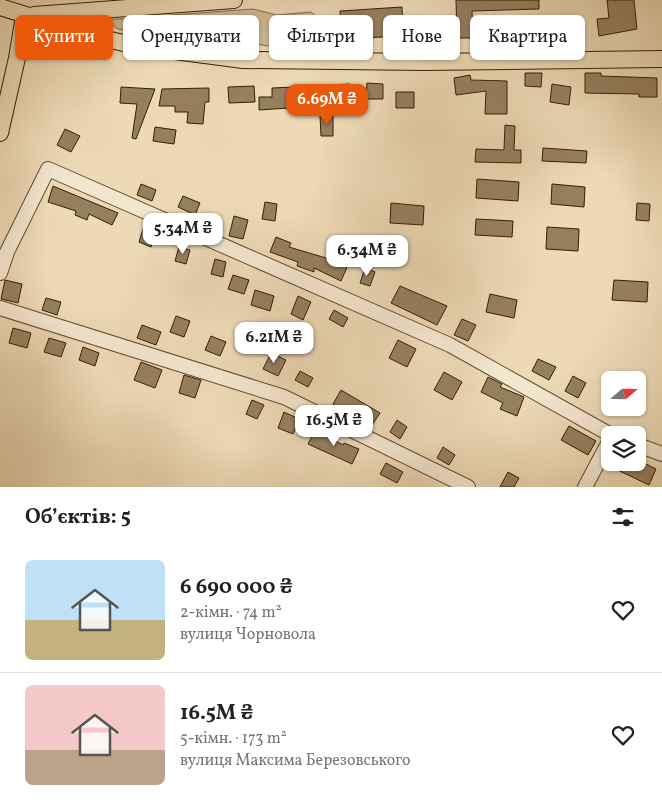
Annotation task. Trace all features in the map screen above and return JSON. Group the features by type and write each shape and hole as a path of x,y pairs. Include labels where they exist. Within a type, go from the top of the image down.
{"main road":[{"path":"35,15 234,0"},
{"path":"0,7 21,15"},
{"path":"91,15 100,9"},
{"path":"113,41 137,46 243,60 424,62 662,59"},
{"path":"0,132 18,60"}],"street":[{"path":"0,273 7,252 48,169 450,345 601,429"},
{"path":"0,308 284,397 468,487"},
{"path":"646,448 662,454"},
{"path":"585,487 601,457"}],"shaded area":[{"path":"253,9 277,15 269,15 269,45 267,46 259,44 259,15 172,15"},
{"path":"311,12 314,15 277,15"},
{"path":"113,19 123,19 123,30 113,26"}],"building":[{"path":"456,0 539,0 539,9 472,11 472,15 470,15 470,38 460,38 460,15 456,15"},
{"path":"607,0 634,0 637,29 599,36 597,19 609,18"},
{"path":"402,7 402,15 383,15 383,37 373,37 373,15 340,15 340,11"},
{"path":"525,73 542,73 541,87 525,86"},
{"path":"585,73 601,73 601,76 657,78 657,97 639,97 639,94 585,93"},
{"path":"470,75 471,80 507,81 507,114 485,114 486,91 456,95 454,78"},
{"path":"367,83 383,84 383,99 366,99"},
{"path":"350,84 350,99 330,99 330,85"},
{"path":"552,84 571,87 569,105 550,102"},
{"path":"254,86 255,102 229,103 228,87"},
{"path":"121,87 155,89 136,139 132,138 137,104 120,103"},
{"path":"209,88 209,102 205,102 203,124 187,123 188,112 175,112 175,106 159,106 162,89"},
{"path":"272,88 314,88 313,106 288,104 289,108 259,110 259,97 272,97"},
{"path":"396,92 414,92 414,108 396,108"},
{"path":"320,116 333,116 333,136 321,136"},
{"path":"505,125 515,126 514,150 521,150 521,163 475,162 476,149 504,150"},
{"path":"155,127 176,130 174,144 153,141"},
{"path":"65,129 80,136 71,152 57,145"},
{"path":"543,148 587,151 586,163 542,161"},
{"path":"477,179 519,182 518,201 476,198"},
{"path":"141,184 156,190 152,201 137,195"},
{"path":"552,184 585,187 584,207 551,204"},
{"path":"53,186 118,213 112,225 89,214 87,220 75,215 76,211 48,202"},
{"path":"183,196 200,203 195,215 178,207"},
{"path":"265,202 277,204 275,221 262,219"},
{"path":"391,203 424,206 423,225 390,223"},
{"path":"637,203 650,204 649,221 636,220"},
{"path":"234,216 248,220 243,239 229,236"},
{"path":"476,219 513,221 512,237 475,235"},
{"path":"547,227 579,229 578,251 546,249"},
{"path":"143,229 155,234 151,247 139,242"},
{"path":"276,237 291,243 289,247 333,260 334,258 348,265 341,281 314,268 314,272 297,266 298,262 270,252"},
{"path":"179,247 190,250 186,264 175,261"},
{"path":"215,259 226,262 223,277 211,274"},
{"path":"365,268 375,272 370,286 360,283"},
{"path":"233,275 249,280 244,294 228,289"},
{"path":"5,280 22,284 18,303 1,299"},
{"path":"614,280 648,282 647,302 612,300"},
{"path":"400,286 447,306 437,325 391,303"},
{"path":"255,290 274,296 270,311 251,305"},
{"path":"490,294 517,300 514,318 486,312"},
{"path":"298,296 311,302 303,320 291,314"},
{"path":"46,298 61,302 57,315 42,310"},
{"path":"334,310 348,318 343,327 329,319"},
{"path":"176,316 190,321 184,337 170,332"},
{"path":"462,319 476,325 468,341 454,335"},
{"path":"142,325 161,332 156,345 137,338"},
{"path":"13,328 31,333 27,348 9,343"},
{"path":"211,336 226,342 220,356 205,350"},
{"path":"49,338 66,343 61,357 44,352"},
{"path":"398,340 416,349 407,367 389,358"},
{"path":"83,347 99,353 95,366 79,360"},
{"path":"271,353 286,360 278,376 263,369"},
{"path":"538,359 556,367 549,380 532,371"},
{"path":"141,362 162,370 155,388 134,380"},
{"path":"300,371 313,378 308,387 295,380"},
{"path":"444,372 462,382 452,400 434,390"},
{"path":"184,375 201,380 195,398 179,393"},
{"path":"573,376 586,383 578,398 565,391"},
{"path":"488,377 502,384 500,387 524,397 517,416 500,409 503,403 481,392"},
{"path":"341,390 380,413 372,425 345,408 343,410 333,404"},
{"path":"252,400 264,405 257,419 246,414"},
{"path":"284,412 299,419 293,434 278,428"},
{"path":"397,420 407,427 400,439 390,432"},
{"path":"569,426 596,441 588,455 561,440"},
{"path":"315,430 343,445 344,443 359,449 352,464 308,444"},
{"path":"443,447 455,455 449,465 437,458"},
{"path":"386,463 403,472 397,483 380,474"},
{"path":"646,464 656,469 649,485 620,471 646,471"},
{"path":"508,472 519,478 514,487 500,487"}]}
